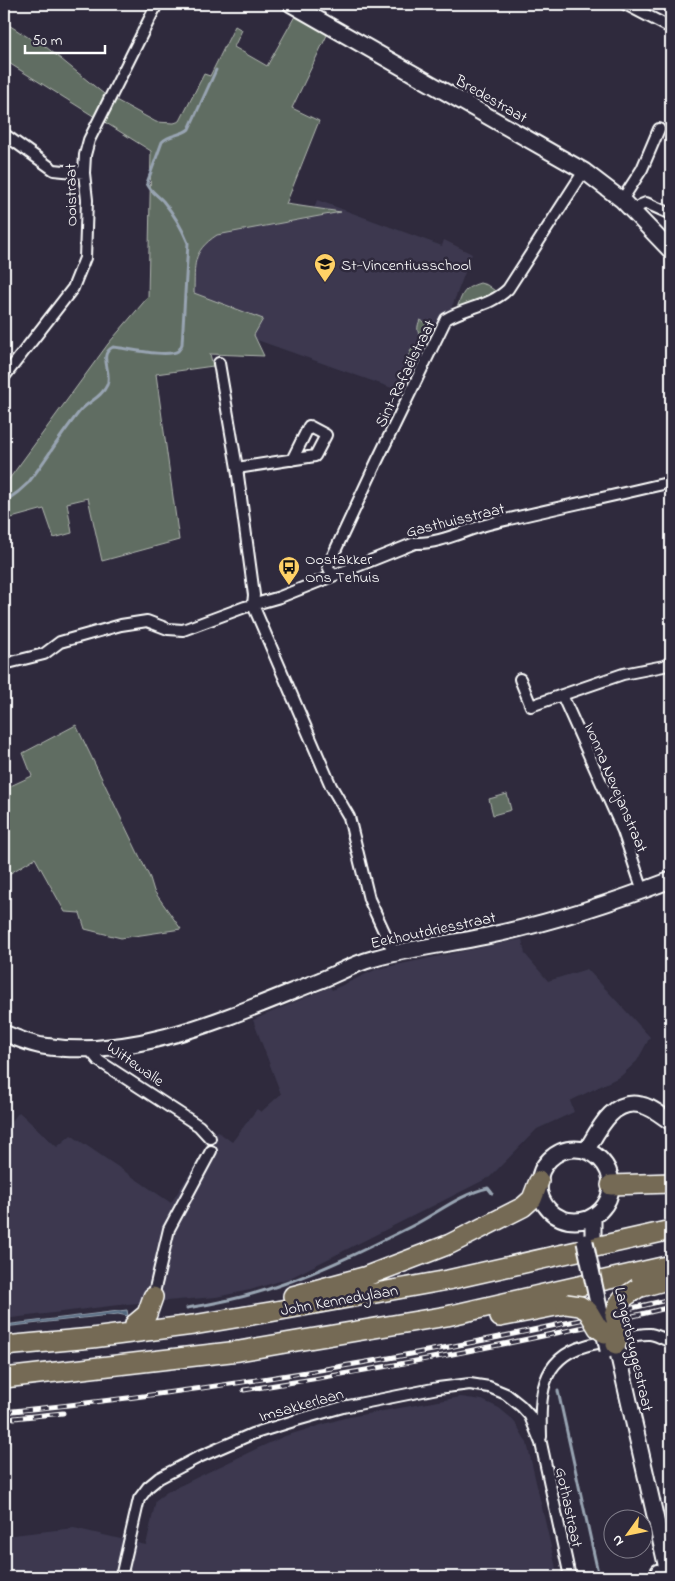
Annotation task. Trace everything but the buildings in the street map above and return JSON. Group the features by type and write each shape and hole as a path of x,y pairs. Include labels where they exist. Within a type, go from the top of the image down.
{"highway":[{"path":"76,1340 98,1330 257,1305 364,1277 450,1244 523,1207 532,1199 539,1181"},
{"path":"611,1185 671,1183"},
{"name":"John Kennedylaan","path":"4,1346 76,1340 202,1323 448,1280 671,1230"},
{"name":"John Kennedylaan","path":"4,1356 108,1345 300,1317 524,1275 671,1240"},
{"path":"7,1378 230,1352 297,1342 447,1316 671,1265"},
{"path":"7,1378 58,1377 258,1358 420,1334 566,1304 580,1306 588,1311 598,1328 612,1344 619,1330 615,1316 622,1299 638,1288 671,1279"},
{"path":"154,1297 161,1312 174,1318"},
{"path":"135,1324 147,1314 154,1297"}],"street":[{"name":"Ooistraat","path":"4,377 73,288 84,258 87,200 84,172 88,140 157,4"},
{"name":"Bredestraat","path":"291,4 584,171 634,211 671,251"},
{"path":"625,4 636,6 671,28"},
{"path":"622,200 642,169 659,129"},
{"path":"4,134 54,170 84,172"},
{"name":"Sint-Rafaëlstraat","path":"332,575 328,566 446,319 491,301 508,289 584,171"},
{"path":"634,211 646,203 671,214"},
{"path":"219,363 237,468 254,595 253,605 331,786 349,817 369,899 394,954"},
{"path":"237,468 292,460"},
{"name":"Gasthuisstraat","path":"4,664 44,654 60,642 121,625 146,621 168,629 183,630 280,597 415,543 426,544 488,525 569,504 671,482"},
{"path":"520,679 532,706 624,674 664,666 671,662"},
{"name":"Ivonna Nevejanstraat","path":"562,695 623,830 643,891"},
{"name":"Eekhoutdriesstraat","path":"89,1049 134,1043 182,1032 256,1006 370,960 548,922 671,880"},
{"name":"Wittewalle","path":"4,1033 42,1046 89,1049 99,1061 199,1126 210,1138"},
{"path":"586,1151 608,1116 619,1108 631,1104 641,1105 653,1109 671,1122"},
{"path":"576,1149 586,1151 596,1156 604,1164 609,1174 610,1194 606,1203 593,1216 584,1220 574,1221 563,1219 553,1213 545,1204 540,1193 539,1181 542,1170 556,1154 565,1150 576,1149"},
{"path":"154,1297 170,1230 210,1151"},
{"name":"Langerbruggestraat","path":"593,1216 589,1241 660,1575"},
{"name":"Langerbruggestraat","path":"574,1221 589,1241"},
{"path":"541,1443 543,1386 549,1373 562,1357 585,1346 649,1334 671,1342"},
{"name":"Imsakkerlaan","path":"121,1577 139,1499 148,1487 159,1478 199,1457 252,1434 288,1422 343,1407 438,1388 470,1384 506,1394 521,1406 530,1416 541,1443"},
{"name":"Gothastraat","path":"541,1443 570,1577"}],"shaded area":[{"name":"St-Vincentiusschool","path":"317,200 442,246 444,240 472,254 451,309 406,393 187,315 192,242 262,215 300,205 314,209"},
{"path":"522,939 525,954 548,981 587,969 650,1037 637,1061 621,1076 570,1101 574,1112 537,1129 490,1177 290,1278 250,1290 216,1297 127,1304 4,1319 4,1131 19,1112 57,1147 71,1135 171,1203 217,1131 232,1142 257,1109 261,1112 281,1094 253,1020 330,987 332,990 377,969"},
{"path":"461,1397 482,1400 499,1408 516,1424 527,1443 558,1577 4,1577 4,1536 74,1528 146,1545 156,1500 167,1492 256,1449 285,1436 344,1418"}],"green space":[{"path":"295,16 328,33 292,108 319,121 286,204 341,212 217,235 199,253 195,267 194,293 263,319 254,335 264,356 210,354 213,366 156,374 179,540 102,561 88,498 67,503 72,533 54,538 44,509 4,520 4,486 108,344 148,297 151,151 103,121 114,99 156,122 174,123 180,121 204,74 210,76 235,26 242,30 234,47 267,66"},
{"path":"4,22 34,41 35,38 104,94 95,117 4,60"},
{"path":"480,283 487,285 498,293 457,308 465,291"},
{"path":"420,320 435,327 428,336 423,338 418,330"},
{"path":"416,345 419,345 422,352 413,370 406,368 410,352"},
{"path":"76,725 150,878 154,891 181,929 121,938 85,929 80,913 65,912 35,858 4,877 4,789 32,776 23,753"},
{"path":"507,794 511,810 493,815 489,799"}],"water":[{"path":"127,1310 128,1316 118,1314 4,1327 4,1325"}],"waterway":[{"path":"4,502 28,483 80,411 105,389 108,380 106,359 108,350 113,347 146,352 173,353 181,347 188,243 170,211 147,183 162,142 189,129 216,70"},
{"path":"187,1308 249,1295 302,1277 395,1235 468,1195 488,1188 492,1193"},
{"path":"558,1391 599,1577"}],"railway":[{"path":"4,1412 172,1392 339,1367 506,1336 671,1299"},
{"path":"244,1390 352,1373 459,1353 671,1307"},
{"path":"14,1418 63,1413"}],"place":[{"name":"St-Vincentiusschool","path":"325,283"},
{"name":"Oostakker Ons Tehuis","path":"289,586"}]}
